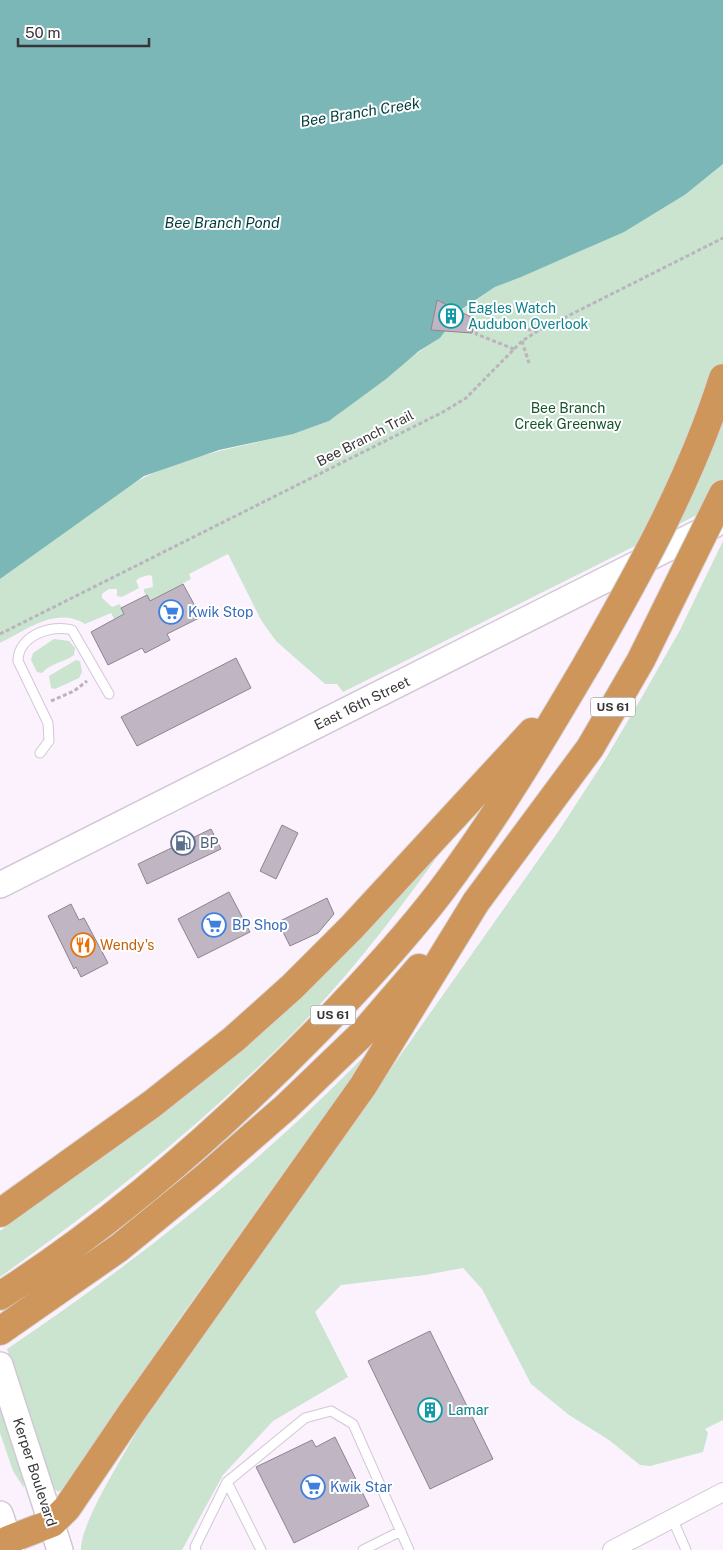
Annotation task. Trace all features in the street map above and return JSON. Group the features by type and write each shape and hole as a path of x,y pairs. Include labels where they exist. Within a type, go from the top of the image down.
{"highway":[{"name":"US 61","path":"0,1296 132,1202 226,1121 372,974 440,892 505,802 638,575 677,497 723,378"},
{"name":"US 61","path":"0,1331 119,1248 207,1176 286,1107 364,1032 476,902 590,748 640,660 723,494"},
{"path":"0,1213 152,1104 234,1039 292,987 352,927 521,746 588,662"},
{"path":"10,1545 52,1524 67,1508 132,1412 363,1086 476,902"}],"street":[{"name":"East 16th Street","path":"0,884 723,521"},
{"name":"Kerper Boulevard","path":"0,1365 60,1550"},
{"path":"612,1550 723,1492"},
{"path":"0,1514 10,1545"}],"lane":[{"path":"40,753 49,741 48,723 18,661 18,652 24,643 52,628 72,630 109,694"},
{"path":"196,1550 195,1547 227,1482 305,1418 331,1411 353,1424 409,1550"},
{"path":"227,1482 262,1550"},
{"path":"672,1518 686,1550"},
{"path":"364,1550 378,1546 400,1531"}],"path":[{"name":"Bee Branch Trail","path":"0,634 443,412 466,398 522,341 538,331 723,238"},
{"path":"514,349 476,334 478,321 538,331"},
{"path":"522,341 529,363"},
{"path":"40,708 57,697 74,691 84,682 98,675"}],"green space":[{"name":"Bee Branch Creek Greenway","path":"723,164 723,502 343,692 337,684 325,684 276,641 261,620 228,554 189,574 191,579 150,601 144,592 144,589 153,587 152,576 149,575 139,578 136,581 139,588 122,597 117,596 117,589 109,589 102,594 102,598 112,607 120,604 124,614 114,619 111,613 85,624 74,619 52,619 31,627 0,643 0,579 124,489 172,465 223,450 301,431 326,422 417,353 440,338 431,331 495,287 581,251 686,194"},
{"path":"723,541 723,1420 705,1429 708,1433 703,1452 650,1466 640,1465 609,1440 569,1415 531,1384 482,1289 463,1268 425,1275 341,1285 315,1312 348,1377 273,1421 223,1475 182,1550 81,1550 88,1521 145,1417 558,832 606,758 679,632"},
{"path":"54,639 69,641 75,648 74,655 49,667 42,673 37,672 31,660 33,653"},
{"path":"76,660 80,661 82,672 79,678 55,689 51,688 49,676"},
{"path":"447,843 395,915 357,961 298,1028 263,1062 155,1159 40,1249 0,1277 0,1231 84,1168"},
{"path":"375,1045 177,1322 65,1487 58,1492 53,1487 7,1349 105,1280 199,1207 290,1128"},
{"path":"0,1396 22,1469 24,1488 13,1471 0,1433"}],"water":[{"name":"Bee Branch Pond","path":"0,0 723,0 723,164 686,194 624,232 495,287 459,311 437,300 431,330 445,331 440,338 419,351 386,379 329,421 293,434 219,450 144,476 0,579"}],"building":[{"name":"Eagles Watch Audubon Overlook","path":"437,300 475,319 472,333 431,330"},
{"path":"183,584 201,617 167,634 170,640 145,653 142,648 108,665 91,632 124,614 121,608 147,595 150,601"},
{"name":"Kwik Stop","path":"236,658 251,688 137,746 121,717"},
{"path":"282,825 298,833 276,879 260,871"},
{"path":"211,829 221,849 147,884 138,864"},
{"name":"BP Shop","path":"229,892 250,932 198,958 178,919"},
{"path":"327,898 334,914 318,933 290,946 278,922"},
{"name":"Wendy's","path":"71,904 79,920 84,918 108,963 81,977 76,967 74,969 48,916"},
{"name":"Lamar","path":"430,1331 493,1459 430,1489 368,1361"},
{"name":"Kwik Star","path":"335,1437 369,1506 294,1543 256,1467 312,1440 316,1447"}],"place":[{"name":"Eagles Watch Audubon Overlook","path":"451,316"},
{"name":"Kwik Stop","path":"171,612"},
{"name":"BP","path":"183,843"},
{"name":"BP Shop","path":"214,925"},
{"name":"Wendy's","path":"83,945"},
{"name":"Lamar","path":"430,1410"},
{"name":"Kwik Star","path":"313,1487"}],"water label":[{"name":"Bee Branch Creek","path":"360,112"}]}
